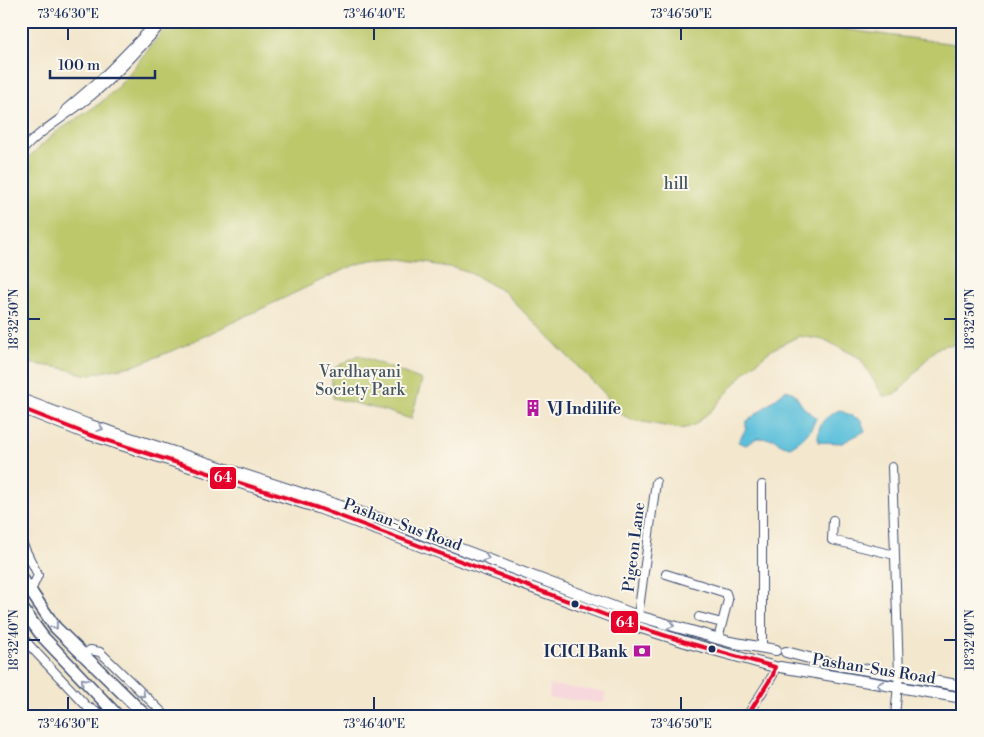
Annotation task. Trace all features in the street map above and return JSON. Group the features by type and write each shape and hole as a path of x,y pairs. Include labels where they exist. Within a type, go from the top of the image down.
{"highway":[{"path":"21,577 55,628 146,716"},
{"path":"21,607 43,637 118,716"},
{"path":"94,713 101,716"}],"main road":[{"name":"Pashan-Sus Road","path":"21,399 87,424 385,517 638,616 718,639 781,651 832,664 963,686"},
{"name":"Pashan-Sus Road","path":"21,408 87,434 318,508 635,626 776,670 963,698"},
{"path":"781,651 788,660 787,664 776,670 770,656 781,651"}],"street":[{"path":"60,119 66,109 102,78 158,21"},
{"path":"21,152 31,141 91,96 125,65 164,21"},
{"path":"861,21 873,24"},
{"path":"892,467 899,675 895,716"},
{"name":"Pigeon Lane","path":"638,616 656,482"},
{"path":"762,486 762,648"},
{"path":"380,531 385,517"},
{"path":"833,520 832,540 895,556"},
{"path":"21,541 38,575 30,593"},
{"path":"666,574 726,593 728,600 718,639"},
{"path":"698,617 722,623"},
{"path":"21,635 94,713"},
{"path":"82,656 90,650 100,652 166,716"},
{"path":"747,716 776,670"}],"shaded area":[{"path":"550,685 605,692 604,703 549,698"}],"green space":[{"name":"hill","path":"171,21 806,21 841,29 963,45 963,344 940,347 933,352 899,391 883,396 860,358 825,340 799,336 771,350 746,371 712,410 693,426 681,429 632,420 621,414 604,393 504,292 472,274 455,268 396,258 370,260 345,269 179,348 136,365 87,375 62,368 21,362 21,164 55,133 99,104 119,86"},
{"name":"Vardhayani Society Park","path":"358,355 422,380 411,419 333,398 331,370"}],"water":[{"path":"786,390 794,393 803,407 816,418 806,435 790,447 780,444 775,439 757,438 746,445 738,442 746,429 746,422"},
{"path":"839,410 861,420 865,431 842,443 818,442 820,425"}],"transit line":[{"name":"64","path":"21,408 87,434 318,508 635,626 775,667 773,675 747,716"}],"place":[{"name":"VJ Indilife","path":"533,408"},
{"name":"ICICI Bank","path":"642,651"}]}
